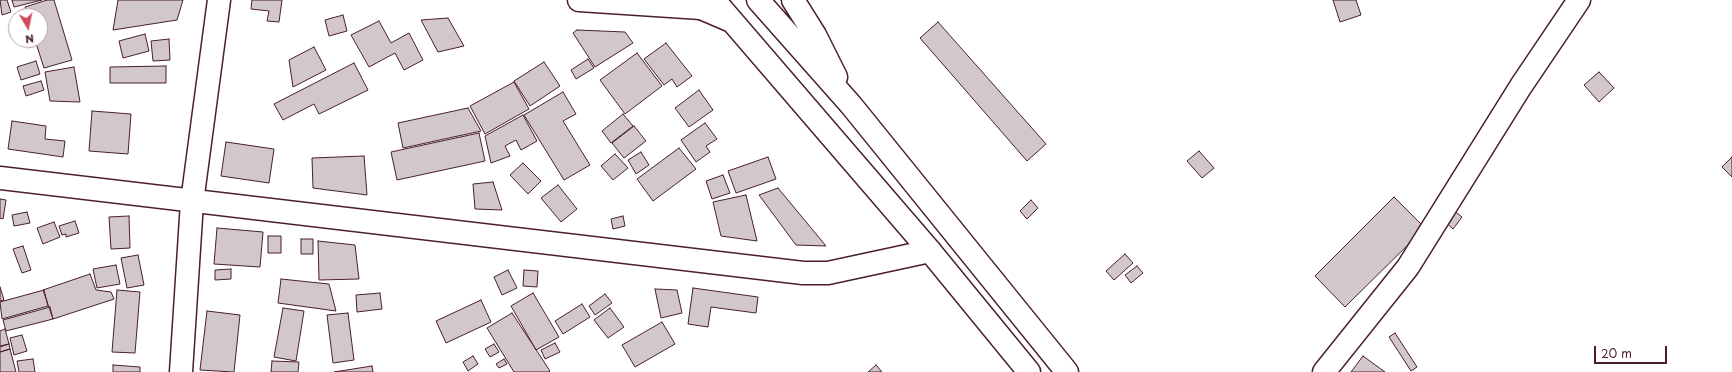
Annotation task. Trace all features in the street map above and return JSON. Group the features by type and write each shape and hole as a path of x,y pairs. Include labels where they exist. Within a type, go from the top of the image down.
{"main road":[{"path":"181,372 192,202 220,0"},
{"path":"579,0 702,3 731,21 930,251 1029,372"},
{"path":"758,0 850,104 1066,372"},
{"path":"793,0 815,35 850,104"},
{"path":"1324,372 1408,267 1521,86 1579,0"},
{"path":"0,178 192,202 803,273 828,273 930,251"}],"building":[{"path":"0,0 7,0 10,8 8,8 8,13 2,15"},
{"path":"12,0 42,0 14,7"},
{"path":"47,0 54,0 72,60 44,68 38,48 48,48 48,8 25,7"},
{"path":"118,0 183,0 177,20 113,30"},
{"path":"252,0 282,0 279,22 267,21 269,11 251,9"},
{"path":"1333,0 1356,0 1361,15 1340,22"},
{"path":"343,15 347,31 329,36 325,20"},
{"path":"448,18 464,46 438,52 421,20"},
{"path":"379,21 391,43 409,33 423,60 404,70 395,53 369,67 351,35"},
{"path":"938,22 1046,144 1027,161 920,38"},
{"path":"577,30 625,32 633,43 595,67 573,33"},
{"path":"145,34 149,51 123,58 119,41"},
{"path":"169,39 170,60 153,61 151,41"},
{"path":"666,43 692,76 677,87 672,79 664,85 644,59"},
{"path":"314,47 326,70 293,87 289,60"},
{"path":"637,53 662,86 625,114 600,80"},
{"path":"588,59 594,68 576,79 571,70"},
{"path":"36,61 40,74 21,80 17,67"},
{"path":"544,62 560,86 530,106 514,81"},
{"path":"354,63 368,90 319,114 314,104 283,120 274,104"},
{"path":"166,66 166,83 110,83 110,67"},
{"path":"74,67 80,102 50,101 45,72"},
{"path":"1599,72 1614,88 1599,102 1584,85"},
{"path":"41,81 44,90 26,96 23,86"},
{"path":"514,82 529,109 485,134 470,106"},
{"path":"699,90 713,110 689,127 675,108"},
{"path":"563,92 576,114 563,121 590,165 564,180 524,115"},
{"path":"468,108 481,131 403,148 398,123"},
{"path":"92,111 131,114 128,154 89,151"},
{"path":"623,114 633,126 611,143 602,131"},
{"path":"523,115 537,141 521,150 516,140 505,146 510,156 491,163 485,136"},
{"path":"12,121 46,126 45,139 65,141 63,157 8,149"},
{"path":"705,123 717,139 706,146 710,152 696,162 681,140"},
{"path":"634,126 646,141 624,158 612,143"},
{"path":"479,133 485,161 397,180 391,152"},
{"path":"226,142 274,149 269,183 221,176"},
{"path":"679,148 696,169 653,201 637,179"},
{"path":"1199,151 1214,168 1202,178 1187,161"},
{"path":"641,152 649,165 636,174 628,160"},
{"path":"615,154 628,168 613,180 601,166"},
{"path":"364,156 367,195 313,188 312,158"},
{"path":"768,157 776,179 736,193 728,171"},
{"path":"1732,157 1732,177 1722,167"},
{"path":"523,163 541,181 528,194 510,175"},
{"path":"723,175 730,193 712,199 706,181"},
{"path":"493,182 502,210 475,209 473,184"},
{"path":"558,185 577,209 561,222 541,198"},
{"path":"778,188 826,246 796,245 759,195"},
{"path":"746,195 757,241 721,236 713,202"},
{"path":"1394,197 1425,228 1345,307 1315,276"},
{"path":"0,199 6,200 3,219 0,218"},
{"path":"1031,200 1038,208 1027,219 1020,211"},
{"path":"1452,209 1462,217 1453,229 1443,220"},
{"path":"27,212 30,223 14,226 12,215"},
{"path":"129,216 130,248 111,249 109,217"},
{"path":"623,216 625,226 613,229 611,219"},
{"path":"75,221 79,233 66,237 66,234 62,235 59,226"},
{"path":"54,222 60,237 43,244 37,228"},
{"path":"217,228 263,232 260,267 214,264"},
{"path":"268,236 281,236 281,253 268,253"},
{"path":"301,239 313,239 313,254 301,254"},
{"path":"318,241 355,245 359,279 319,280"},
{"path":"23,246 31,270 22,273 13,249"},
{"path":"1125,254 1133,263 1114,280 1106,271"},
{"path":"138,255 144,285 127,288 121,258"},
{"path":"116,265 120,284 97,288 93,269"},
{"path":"1137,266 1143,273 1131,283 1125,275"},
{"path":"231,269 231,279 215,280 215,270"},
{"path":"508,270 517,288 502,295 494,277"},
{"path":"524,270 538,271 537,287 523,286"},
{"path":"90,274 96,290 111,292 114,299 53,319 43,290"},
{"path":"281,279 329,284 336,311 278,303"},
{"path":"0,287 4,300 0,301"},
{"path":"693,288 758,297 756,313 711,307 708,327 688,324"},
{"path":"655,289 677,290 682,313 661,318"},
{"path":"44,290 48,306 2,319 0,302"},
{"path":"117,290 140,292 135,353 112,352"},
{"path":"380,293 382,309 357,312 356,295"},
{"path":"533,293 559,337 536,350 511,306"},
{"path":"605,294 612,303 595,315 589,306"},
{"path":"481,300 491,322 446,343 436,321"},
{"path":"582,304 590,317 563,334 555,321"},
{"path":"50,307 53,319 6,331 3,320"},
{"path":"283,308 304,311 296,361 274,357"},
{"path":"610,308 624,327 608,338 594,320"},
{"path":"207,311 240,315 234,372 200,370"},
{"path":"348,313 354,360 333,363 327,315"},
{"path":"512,313 550,371 549,372 514,372 487,328"},
{"path":"662,322 675,344 635,367 622,345"},
{"path":"5,329 9,344 0,346 0,331"},
{"path":"1395,333 1417,367 1411,371 1389,337"},
{"path":"22,335 27,351 14,355 10,338"},
{"path":"555,343 560,352 545,359 541,350"},
{"path":"9,344 10,349 0,352 0,347"},
{"path":"494,344 499,352 490,357 485,349"},
{"path":"10,349 16,372 0,372 0,352"},
{"path":"473,356 478,364 468,371 463,362"},
{"path":"1363,356 1385,372 1351,372"},
{"path":"33,359 35,372 19,372 17,361"},
{"path":"504,359 507,364 499,368 496,364"},
{"path":"272,361 299,362 298,372 271,372"},
{"path":"113,365 140,367 140,372 113,372"},
{"path":"876,365 882,372 868,372"},
{"path":"372,366 373,372 334,372"}]}
